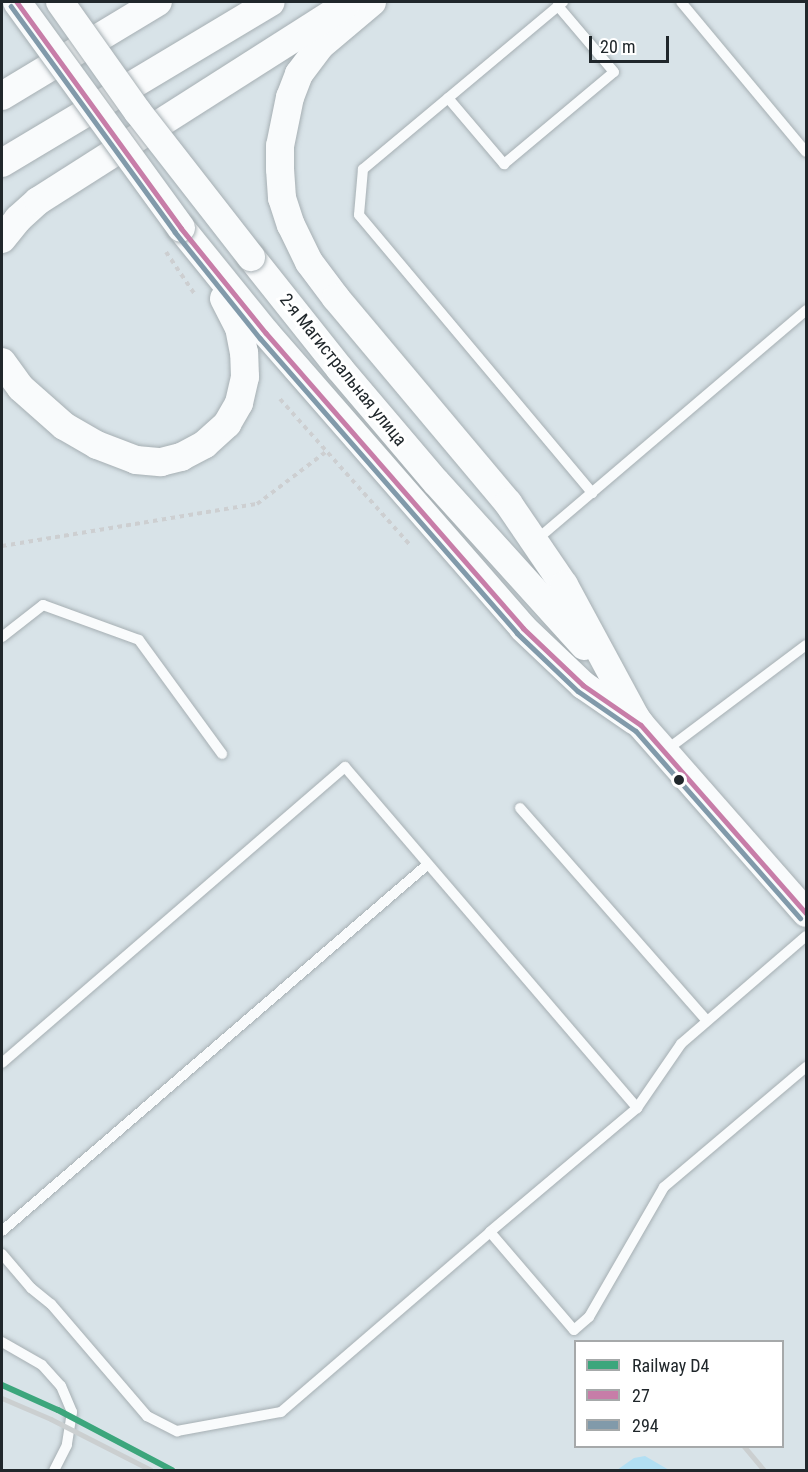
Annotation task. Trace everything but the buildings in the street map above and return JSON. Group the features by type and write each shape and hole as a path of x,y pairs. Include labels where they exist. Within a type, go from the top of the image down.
{"street":[{"path":"2,362 21,388 64,426 97,445 136,460 161,462 182,457 205,444 227,424 239,403 245,377 244,353 239,328 218,280 17,2"},
{"name":"2-я Магистральная улица","path":"60,2 138,112 340,369 436,482 584,645 639,722 807,913"},
{"path":"2,96 158,2"},
{"path":"2,163 271,2"},
{"path":"2,239 18,219 38,201 352,2"},
{"path":"372,2 320,46 299,74 290,97 280,147 280,169 282,198 291,225 309,262 336,298 508,503 564,585 639,722"},
{"name":"2-я Магистральная улица","path":"218,280 523,628 583,685 639,722"}],"lane":[{"path":"681,2 807,152"},
{"path":"448,98 504,164 614,72 561,4 448,98 363,169 359,215 592,493"},
{"path":"534,542 807,310"},
{"path":"2,637 43,605 139,640 222,754"},
{"path":"665,751 807,645"},
{"path":"2,1063 345,768 637,1108"},
{"path":"520,808 707,1021"},
{"path":"2,1231 428,864"},
{"path":"2,1254 31,1288 51,1304 147,1416 177,1431 281,1412 637,1108 681,1044 807,936"},
{"path":"490,1232 574,1330 589,1317 663,1187 807,1066"},
{"path":"2,1342 42,1365 61,1386 72,1412 68,1445 54,1470"}],"path":[{"path":"280,399 411,546"},
{"path":"2,546 257,504 327,451"}],"shaded area":[{"path":"645,1456 669,1470 617,1470 634,1458"}],"railway":[{"path":"2,1398 51,1419 151,1470"},
{"path":"746,1448 764,1470"}],"rail line":[{"name":"D4","path":"2,1385 58,1410 172,1470"}],"transit line":[{"name":"27","path":"17,2 181,228 266,333 523,628 583,685 641,725 806,913"},
{"name":"294","path":"11,6 175,232 260,338 517,633 578,691 636,731 800,918"}]}
